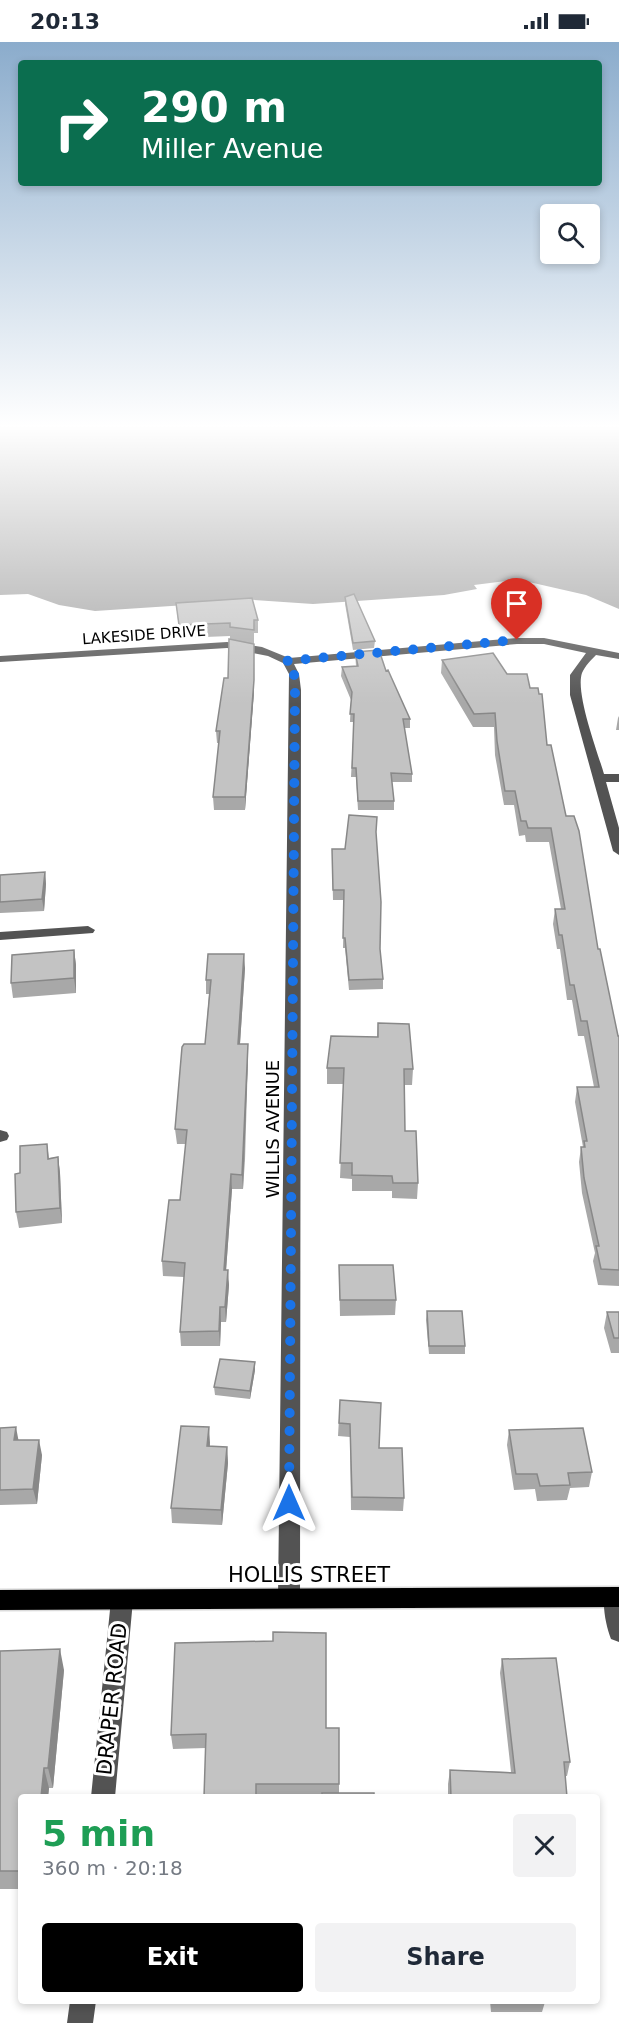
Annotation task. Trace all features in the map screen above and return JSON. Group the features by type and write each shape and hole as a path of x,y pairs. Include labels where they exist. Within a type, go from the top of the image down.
{"main road":[{"name":"HOLLIS STREET","path":"0,1600 616,1597"}],"street":[{"path":"286,661 517,640 544,641 619,656"},
{"name":"LAKESIDE DRIVE","path":"0,659 226,645 270,652 286,661"},
{"path":"594,651 580,665 573,679 619,851"},
{"name":"WILLIS AVENUE","path":"286,661 294,674 295,690 289,1598"},
{"path":"599,778 619,778"},
{"path":"0,936 88,930"},
{"path":"616,1597 619,1632"},
{"name":"DRAPER ROAD","path":"102,1794 122,1600"},
{"path":"80,2023 83,2004"}],"shaded area":[{"path":"0,518 619,518 619,609 586,595 513,580 474,585 477,589 444,595 313,604 241,599 232,602 95,611 59,605 28,594 0,595"}],"building":[{"path":"354,594 375,641 353,643 345,597"},
{"path":"252,598 258,620 254,620 254,630 230,627 230,623 179,625 176,603"},
{"path":"229,639 254,644 254,680 245,797 213,797 220,731 216,731 224,678 228,678"},
{"path":"379,650 386,671 388,670 410,719 403,719 412,774 391,773 394,801 358,801 356,768 352,768 354,714 350,714 352,692 342,667 358,666 355,652"},
{"path":"493,653 507,674 527,674 530,688 538,688 539,694 542,694 547,745 551,745 566,816 574,816 579,831 598,949 600,949 619,1036 619,1270 601,1269 596,1246 599,1246 584,1178 581,1147 585,1147 584,1141 587,1141 577,1087 599,1087 587,1021 581,1021 574,985 570,985 562,935 559,935 555,909 565,909 551,828 528,828 526,821 521,821 515,791 505,791 495,713 474,714 442,660"},
{"path":"349,815 377,817 381,902 380,949 383,979 349,980 345,938 343,938 344,890 333,890 332,849 345,849"},
{"path":"45,872 42,899 0,902 0,875"},
{"path":"74,950 74,978 11,983 12,955"},
{"path":"208,954 244,954 238,1044 248,1044 242,1175 231,1174 224,1270 228,1270 225,1307 220,1307 219,1331 180,1332 185,1263 162,1261 169,1200 180,1200 187,1130 175,1129 182,1047 184,1044 205,1044 211,980 206,980"},
{"path":"378,1023 409,1024 413,1069 404,1069 405,1131 416,1131 418,1183 393,1183 392,1176 352,1175 352,1163 340,1163 344,1068 327,1068 331,1036 378,1037"},
{"path":"47,1144 48,1159 58,1157 60,1208 16,1212 15,1174 20,1173 20,1146"},
{"path":"339,1265 393,1265 396,1300 340,1300"},
{"path":"427,1311 462,1311 465,1346 429,1346"},
{"path":"607,1312 619,1312 619,1338 614,1338"},
{"path":"220,1359 255,1362 250,1391 214,1387"},
{"path":"340,1400 381,1403 379,1448 402,1448 404,1498 352,1497 350,1424 339,1423"},
{"path":"181,1426 209,1427 207,1446 227,1447 221,1510 171,1508"},
{"path":"16,1427 14,1440 39,1440 33,1489 0,1490 0,1428"},
{"path":"583,1428 592,1472 568,1473 570,1485 540,1486 537,1474 516,1474 509,1430"},
{"path":"273,1632 326,1633 326,1728 339,1728 339,1784 256,1784 256,1794 204,1794 206,1734 171,1735 175,1643 273,1641"},
{"path":"60,1649 48,1768 44,1768 41,1794 18,1794 18,1871 0,1871 0,1651"},
{"path":"556,1658 570,1762 564,1762 567,1794 451,1794 450,1770 515,1773 502,1659"},
{"path":"322,1793 374,1793 374,1794"}],"route":[{"path":"289,1503 295,690 294,674 286,661 517,640"}]}
